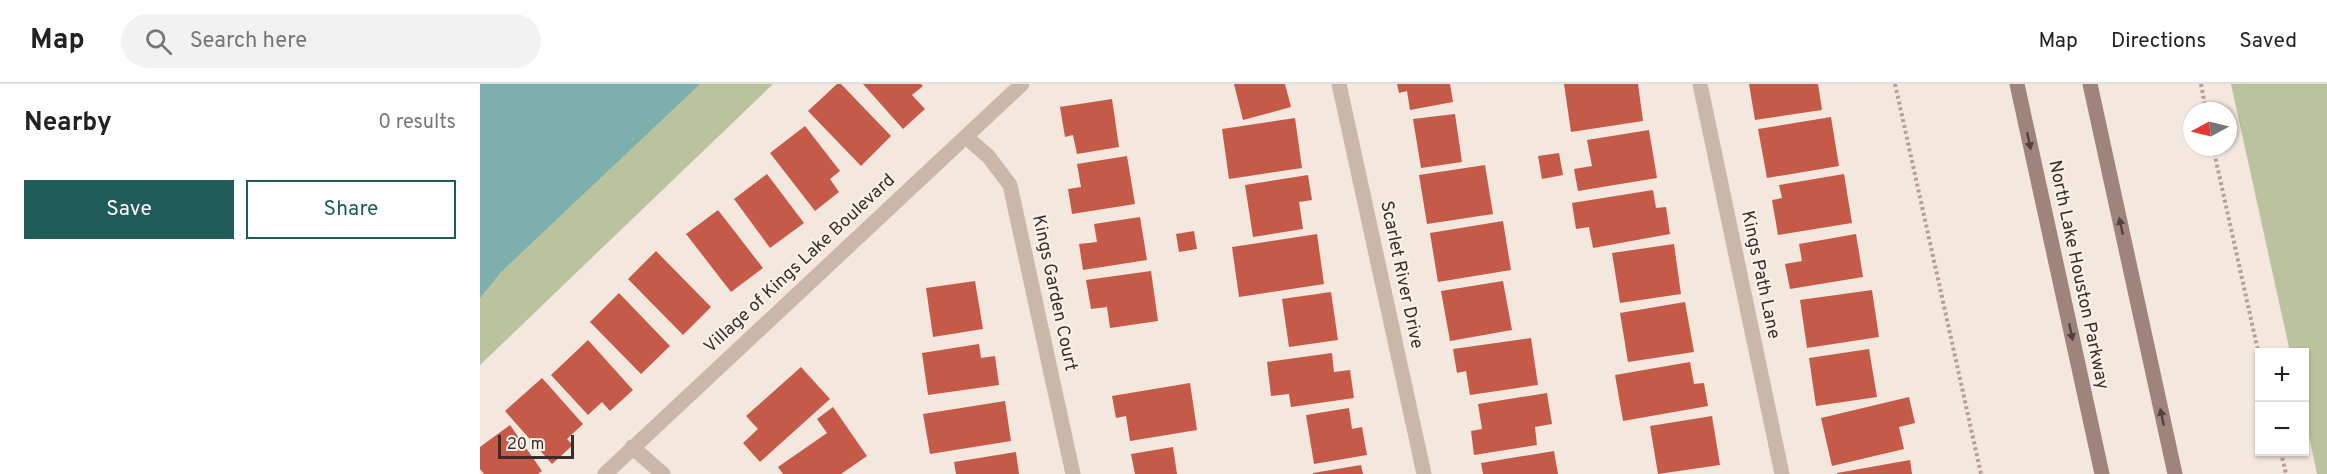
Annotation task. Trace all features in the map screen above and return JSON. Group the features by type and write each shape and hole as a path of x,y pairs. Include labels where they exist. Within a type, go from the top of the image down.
{"main road":[{"name":"North Lake Houston Parkway","path":"2017,84 2102,474"},
{"path":"2090,84 2175,474"}],"street":[{"name":"Village of Kings Lake Boulevard","path":"605,474 1022,84"},
{"name":"Scarlet River Drive","path":"1339,84 1424,474"},
{"name":"Kings Path Lane","path":"1700,84 1782,474"},
{"name":"Kings Garden Court","path":"966,137 988,156 1010,185 1073,474"},
{"path":"632,447 663,474"}],"path":[{"path":"1896,84 1982,474"},
{"path":"2201,84 2204,102"},
{"path":"2215,156 2256,348"},
{"path":"2282,456 2286,474"}],"green space":[{"path":"480,84 773,84 480,365"},
{"path":"2231,84 2327,84 2327,474 2317,474 2309,436 2309,348 2289,348 2237,111 2237,102 2235,102"}],"water":[{"path":"480,84 700,84 501,272 480,298"}],"building":[{"path":"837,84 841,84 891,136 861,166 808,111"},
{"path":"863,84 921,84 923,86 912,95 925,109 903,129"},
{"path":"1234,84 1285,84 1291,107 1243,120"},
{"path":"1397,84 1450,84 1453,102 1410,110 1407,91 1399,93"},
{"path":"1564,84 1638,84 1643,121 1571,132"},
{"path":"1749,84 1818,84 1822,110 1755,120"},
{"path":"1112,99 1119,147 1077,154 1073,135 1065,137 1060,107"},
{"path":"1455,114 1462,162 1421,168 1413,119"},
{"path":"1831,117 1839,166 1767,178 1758,129"},
{"path":"1295,118 1302,168 1229,179 1222,129"},
{"path":"805,126 840,171 830,179 839,192 815,211 770,153"},
{"path":"1649,130 1657,178 1578,191 1574,169 1592,166 1587,140"},
{"path":"1559,153 1563,175 1542,179 1538,156"},
{"path":"1127,156 1135,204 1072,214 1068,189 1081,187 1077,164"},
{"path":"1485,165 1493,214 1427,224 1419,175"},
{"path":"767,174 804,223 770,248 734,199"},
{"path":"1844,174 1852,223 1778,235 1772,200 1782,198 1779,185"},
{"path":"1308,175 1312,200 1299,202 1303,229 1253,237 1245,185"},
{"path":"1653,190 1656,208 1666,207 1670,234 1593,248 1589,227 1576,229 1572,203"},
{"path":"718,210 763,268 731,292 686,234"},
{"path":"1140,217 1147,260 1083,270 1079,244 1097,242 1094,224"},
{"path":"1503,221 1511,270 1438,282 1430,233"},
{"path":"1194,231 1197,249 1179,252 1176,234"},
{"path":"1317,234 1324,284 1239,297 1232,247"},
{"path":"1856,234 1863,277 1790,289 1785,264 1802,261 1799,244"},
{"path":"1674,244 1681,294 1620,303 1612,253"},
{"path":"656,251 711,307 683,335 628,279"},
{"path":"1151,271 1158,321 1110,328 1107,307 1091,309 1086,280"},
{"path":"975,281 983,329 933,337 926,288"},
{"path":"1503,281 1512,330 1450,341 1441,291"},
{"path":"1872,290 1879,337 1807,348 1800,300"},
{"path":"1331,292 1338,340 1289,347 1282,299"},
{"path":"619,293 670,346 641,374 590,322"},
{"path":"1685,302 1694,352 1628,362 1620,313"},
{"path":"1531,338 1538,385 1470,395 1466,371 1457,373 1453,349"},
{"path":"588,340 633,390 610,411 602,402 588,415 551,375"},
{"path":"979,344 981,358 995,356 999,385 928,395 922,353"},
{"path":"1869,349 1877,397 1816,406 1809,358"},
{"path":"1332,353 1334,372 1350,370 1354,398 1291,407 1289,394 1271,396 1267,362"},
{"path":"1690,362 1694,384 1704,383 1708,406 1623,421 1615,375"},
{"path":"801,367 830,399 760,462 743,443 758,429 746,416"},
{"path":"542,378 583,424 567,439 573,445 552,464 505,411"},
{"path":"1190,383 1197,430 1130,441 1126,416 1116,418 1112,396"},
{"path":"1547,393 1552,424 1535,427 1537,445 1474,455 1471,431 1482,429 1478,404"},
{"path":"1909,397 1915,423 1899,427 1904,449 1832,466 1821,418"},
{"path":"1005,401 1011,441 930,454 923,414"},
{"path":"833,407 867,456 841,474 783,474 778,467 827,433 817,419"},
{"path":"1349,408 1352,429 1362,427 1367,455 1314,464 1306,415"},
{"path":"1712,416 1720,465 1658,474 1650,426"},
{"path":"510,425 542,471 538,474 484,474 480,469 480,447"},
{"path":"1173,447 1177,474 1135,474 1131,454"},
{"path":"1554,451 1558,474 1483,474 1481,463"},
{"path":"1016,452 1019,474 956,474 954,462"},
{"path":"1910,460 1912,474 1837,474 1837,473"},
{"path":"1361,465 1363,474 1313,474 1313,473"}]}
